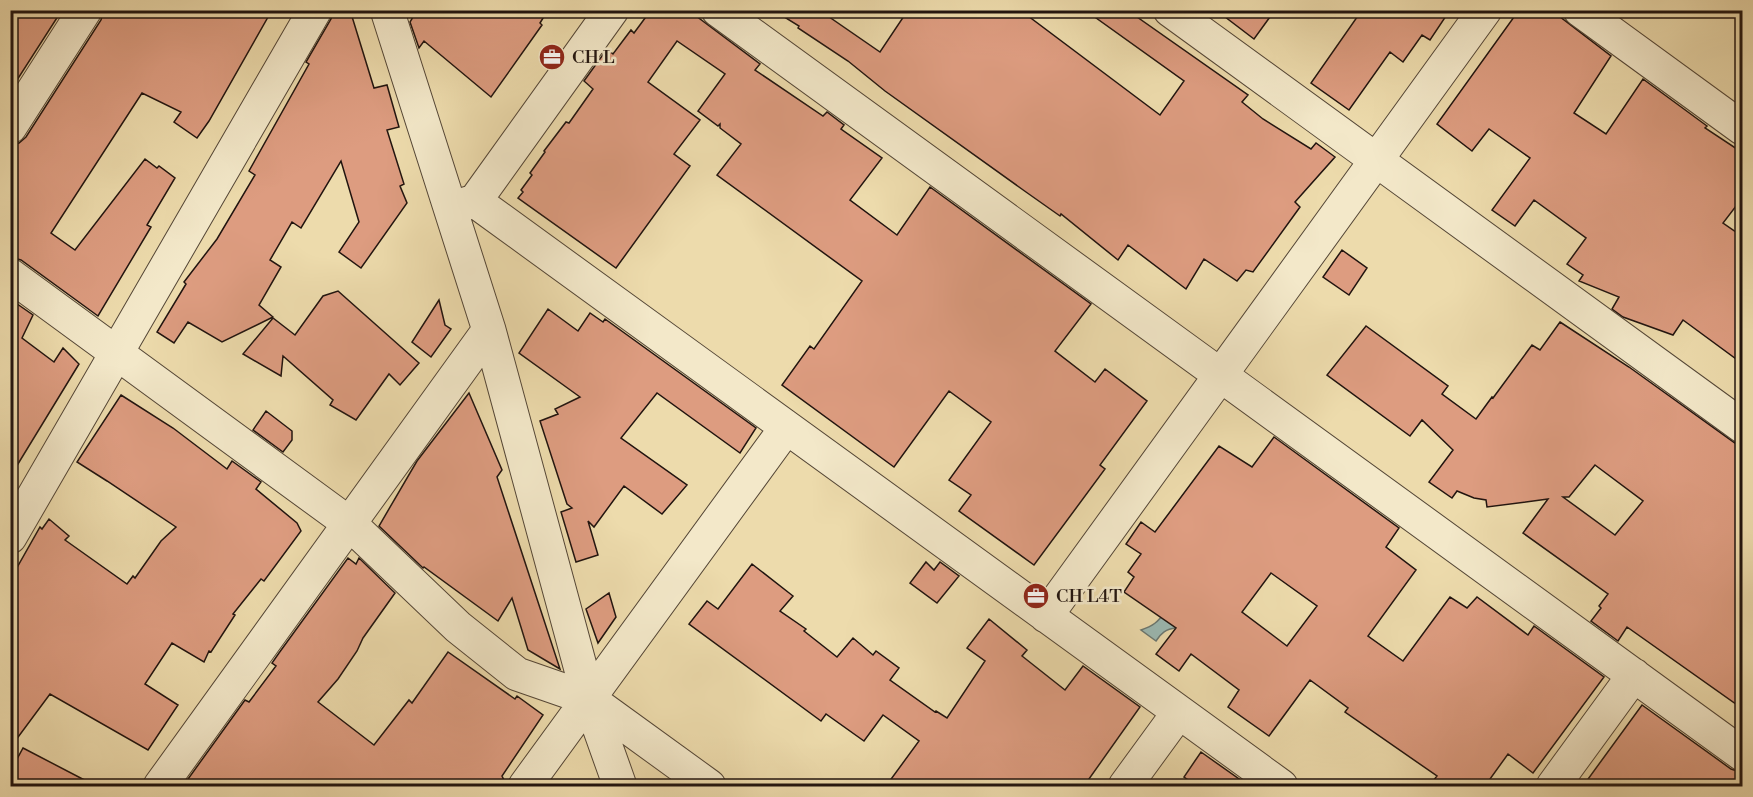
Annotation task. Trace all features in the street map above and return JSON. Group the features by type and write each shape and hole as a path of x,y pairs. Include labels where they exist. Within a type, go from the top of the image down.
{"street":[{"path":"10,128 85,10"},
{"path":"10,537 315,10"},
{"path":"387,10 462,205 489,330 589,699 620,786"},
{"path":"462,205 612,10"},
{"path":"718,10 1743,754"},
{"path":"1170,10 1743,426"},
{"path":"1046,616 1485,10"},
{"path":"1580,10 1743,128"},
{"path":"462,205 786,428 1281,786"},
{"path":"10,275 350,524 458,627 517,674 589,699 709,786"},
{"path":"160,786 489,330"},
{"path":"525,786 786,428"},
{"path":"1553,786 1634,675"},
{"path":"1125,786 1179,712"}],"water":[{"path":"1165,612 1176,628 1164,632 1156,641 1141,630 1155,623"}],"building":[{"path":"10,10 62,10 10,91"},
{"path":"104,10 272,10 197,138 174,122 181,112 142,93 51,233 75,250 145,159 175,178 147,225 151,227 98,316 21,260 10,257 10,146 26,137 101,20"},
{"path":"334,10 350,10 374,88 387,85 399,127 387,130 404,184 400,186 407,203 361,268 339,252 359,222 341,161 301,228 292,222 270,260 281,267 259,305 273,317 222,342 188,322 174,343 157,332 186,284 184,282 217,239 255,175 249,171 309,64 306,62"},
{"path":"417,10 548,10 540,23 542,25 491,97 424,41 419,48 410,22"},
{"path":"651,10 688,10 760,64 755,70 823,116 827,112 844,125 841,129 882,158 850,200 897,235 930,187 1091,304 1055,351 1095,382 1105,369 1147,401 1100,465 1105,469 1034,565 959,511 971,495 949,480 991,422 949,391 894,467 782,385 810,346 814,349 862,281 717,175 741,144 720,128 720,124 718,126 698,111 725,74 677,41 648,82 700,120 674,154 690,166 616,268 518,198 544,151 566,122 569,123 593,89 584,81 607,49 613,54 631,30 634,33"},
{"path":"773,10 819,10 880,52 908,10 1020,10 1160,115 1184,81 1085,10 1127,10 1248,95 1242,102 1263,119 1311,149 1316,143 1335,157 1295,202 1300,207 1253,272 1246,270 1237,281 1204,259 1186,289 1128,245 1118,260 1061,214 1060,216 1026,192 885,91 848,61"},
{"path":"1216,10 1275,10 1254,39"},
{"path":"1362,10 1450,10 1430,40 1422,35 1403,62 1390,52 1349,110 1311,83"},
{"path":"1519,10 1551,10 1611,56 1574,113 1606,134 1643,79 1707,126 1705,128 1743,153 1743,197 1723,223 1743,237 1743,364 1683,320 1673,335 1623,317 1612,309 1619,297 1579,281 1583,275 1567,264 1586,238 1534,200 1515,226 1492,210 1530,158 1489,129 1472,151 1437,124"},
{"path":"1342,250 1367,268 1349,295 1323,277"},
{"path":"338,291 419,363 400,385 389,374 356,420 330,405 333,400 283,356 281,376 243,354 273,318 295,335 323,296"},
{"path":"10,299 33,315 22,338 54,362 63,348 79,364 10,477"},
{"path":"439,300 445,325 451,329 431,357 412,342"},
{"path":"548,309 578,331 590,313 603,322 605,319 756,428 740,453 657,393 621,438 687,485 662,514 624,486 594,527 588,521 598,555 576,562 561,512 572,508 567,504 540,421 558,414 555,409 580,397 519,353"},
{"path":"1560,322 1629,367 1743,449 1743,709 1627,627 1618,641 1591,621 1608,594 1523,533 1548,499 1487,507 1486,500 1457,491 1452,498 1429,482 1453,450 1422,420 1410,436 1327,375 1366,326 1448,386 1442,394 1476,419 1532,345 1540,350","holes":["1595,465 1643,501 1615,535 1563,497 1569,497"]},
{"path":"469,393 502,470 497,477 560,669 528,650 512,598 498,621 423,568 379,526 417,461"},
{"path":"121,395 173,428 227,469 232,461 261,482 256,489 297,523 301,531 264,581 261,579 233,614 235,615 211,652 209,651 204,662 172,643 145,684 178,705 148,750 50,694 10,748 10,580 40,527 42,529 49,519 69,536 65,540 127,584 133,576 135,578 161,541 176,527 77,462"},
{"path":"266,411 292,431 292,440 283,452 253,430"},
{"path":"1274,437 1399,528 1386,547 1416,570 1368,636 1403,661 1450,597 1467,608 1477,597 1528,635 1534,626 1604,677 1533,773 1508,754 1485,786 1429,786 1437,776 1345,712 1348,708 1310,680 1269,736 1228,707 1239,690 1191,654 1179,671 1156,654 1176,628 1124,592 1134,577 1128,572 1141,554 1126,544 1141,522 1155,532 1219,446 1252,467","holes":["1271,573 1317,606 1287,646 1242,612"]},
{"path":"348,558 356,564 359,558 395,593 363,638 338,679 318,702 374,745 409,700 412,703 448,652 515,699 517,696 543,715 502,776 507,786 183,786 245,700 249,702 276,666 272,663"},
{"path":"926,562 934,570 940,562 959,576 937,603 910,583"},
{"path":"752,564 793,596 780,611 806,629 804,631 837,657 853,638 873,655 876,651 899,668 890,680 947,718 985,661 967,648 989,619 1027,650 1022,656 1065,690 1083,666 1140,707 1084,786 886,786 919,741 883,715 864,741 826,714 821,721 689,624 707,601 718,609"},
{"path":"609,593 616,617 598,643 586,609"},
{"path":"1642,705 1731,769 1743,773 1743,786 1583,786"},
{"path":"23,748 96,786 10,786 10,772"},
{"path":"1201,752 1249,786 1197,786 1184,777"}],"place":[{"name":"CH L","path":"552,57"},
{"name":"CH L4T","path":"1036,596"}]}
